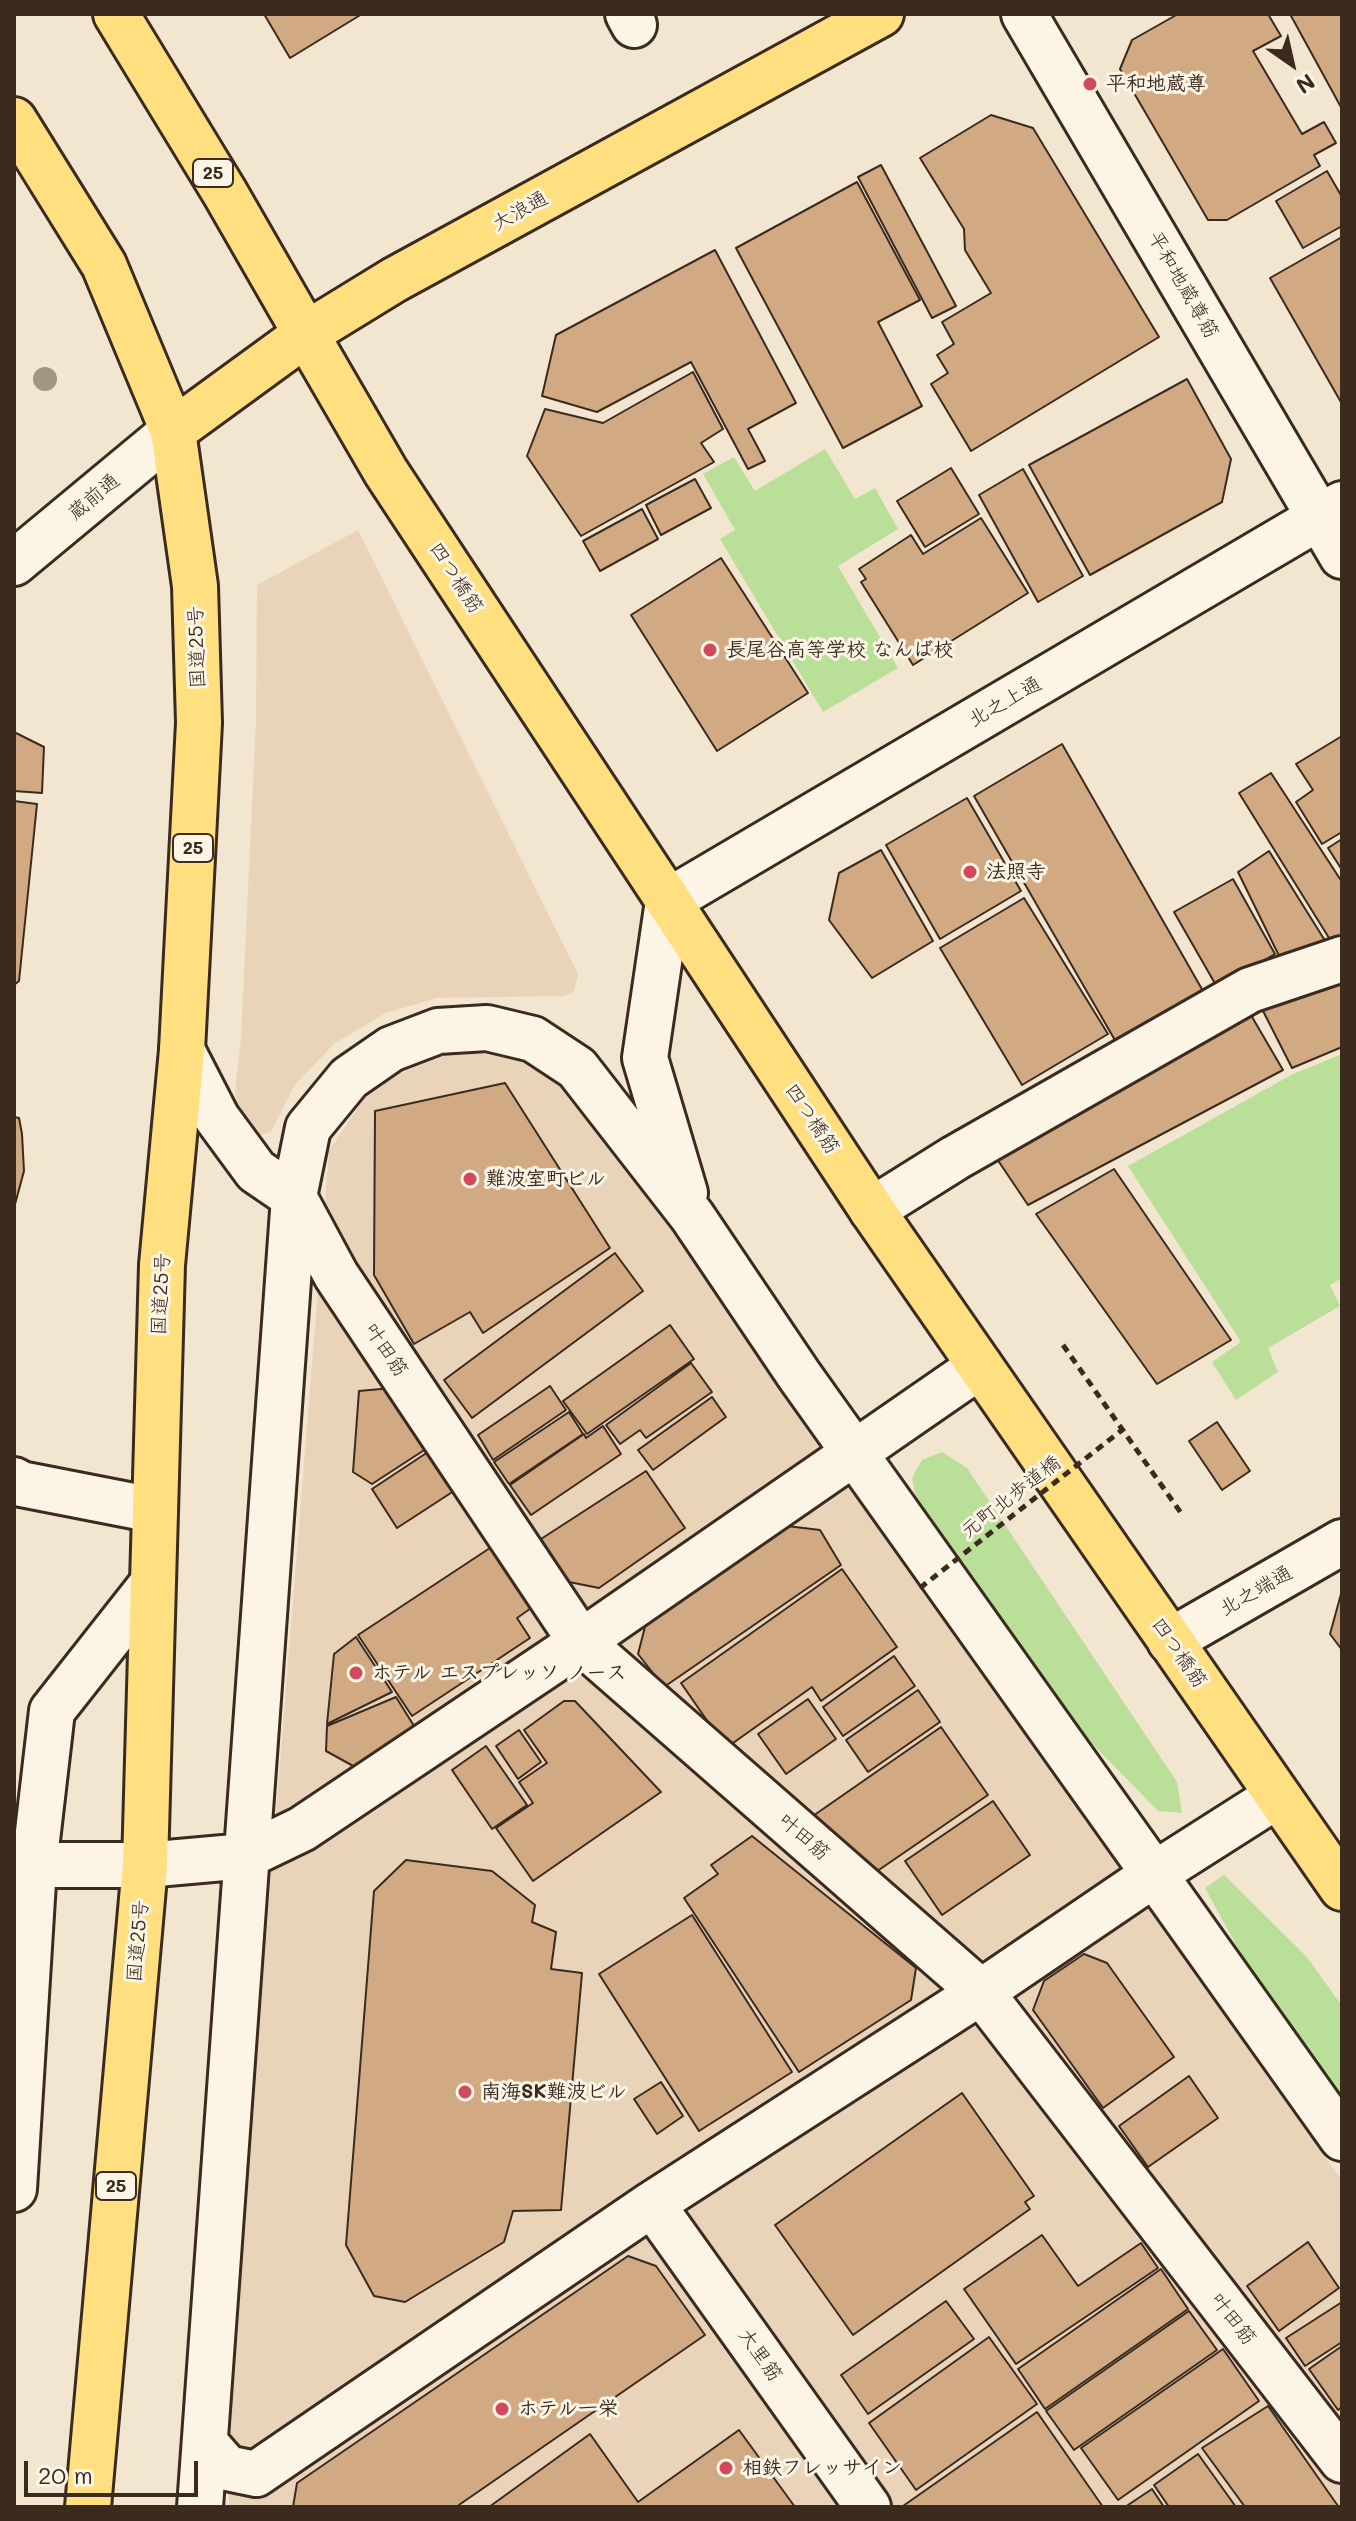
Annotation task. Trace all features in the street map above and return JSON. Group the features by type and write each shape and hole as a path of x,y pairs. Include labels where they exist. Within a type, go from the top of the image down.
{"main road":[{"name":"25","path":"116,14 306,334"},
{"name":"大浪通","path":"173,431 306,334 394,280 881,14"},
{"name":"国道25号","path":"14,120 104,265 173,431 195,586 199,723 182,1050 162,1265 145,1865 88,2507"},
{"name":"四つ橋筋","path":"306,334 386,472 872,1210 1342,1888"}],"street":[{"name":"平和地蔵尊筋","path":"1024,14 1330,511 1342,556"},
{"name":"蔵前通","path":"14,563 173,431"},
{"name":"北之上通","path":"668,901 1330,511"},
{"path":"668,901 645,1058 692,1216"},
{"path":"872,1210 968,1150 1250,990 1342,959"},
{"path":"200,2507 294,1197 308,1128 349,1078 391,1049 438,1031 487,1028 533,1039 577,1068 692,1216 799,1375 1342,2138"},
{"path":"182,1050 217,1118 256,1171 294,1197"},
{"name":"叶田筋","path":"294,1197 336,1275 581,1642 981,1992 1342,2460"},
{"path":"24,1866 145,1865 246,1856 302,1829 581,1642 980,1366"},
{"path":"14,1480 21,1484 154,1510"},
{"name":"北之端通","path":"1170,1641 1342,1542"},
{"path":"14,2189 24,1866 52,1711 152,1584"},
{"path":"206,2444 227,2468 256,2474 652,2204 1277,1796"},
{"name":"大里筋","path":"652,2204 868,2507"}],"path":[{"path":"1063,1345 1181,1513"},
{"name":"元町北歩道橋","path":"920,1588 1122,1430"}],"shaded area":[{"path":"358,530 578,974 574,991 565,996 437,998 386,1013 335,1043 294,1086 271,1132 258,1136 243,1129 235,1092 241,1038 256,720 257,585"},
{"path":"507,1053 571,1087 1342,2181 1342,2507 229,2507 229,2399 329,1151 372,1086 441,1055"}],"green space":[{"path":"825,449 855,499 875,488 898,529 838,566 898,668 823,712 720,539 735,530 703,474 734,457 755,491"},
{"path":"1342,1054 1342,1278 1330,1285 1340,1306 1268,1348 1278,1372 1236,1400 1212,1362 1241,1342 1128,1166 1293,1074"},
{"path":"942,1452 967,1468 1177,1782 1182,1813 1158,1811 1072,1723 917,1503 912,1478 922,1460"},
{"path":"1224,1875 1307,1957 1342,2006 1342,2103 1260,1989 1205,1888"}],"building":[{"path":"264,14 362,14 290,58"},
{"path":"1178,14 1268,14 1281,36 1253,51 1302,134 1324,122 1336,143 1314,155 1320,166 1227,220 1208,220 1120,69 1132,40"},
{"path":"1290,14 1342,14 1342,109"},
{"path":"991,115 1033,128 1159,337 971,451 931,384 948,373 937,355 954,344 942,322 991,293 965,250 964,229 920,158"},
{"path":"881,165 956,306 932,318 858,177"},
{"path":"1327,171 1342,197 1342,226 1303,248 1276,201"},
{"path":"857,182 920,300 878,322 922,406 843,448 736,248"},
{"path":"1342,237 1342,404 1270,278"},
{"path":"715,250 796,403 748,429 765,461 748,469 691,362 597,412 542,396 556,335"},
{"path":"693,372 723,429 701,443 714,462 581,536 527,456 545,409 603,423"},
{"path":"1187,379 1231,459 1222,502 1090,575 1029,465"},
{"path":"951,468 979,514 925,547 897,501"},
{"path":"1023,469 1083,576 1038,602 979,495"},
{"path":"695,479 711,508 661,535 646,505"},
{"path":"642,509 658,539 600,571 583,541"},
{"path":"981,518 1028,593 913,665 861,582 866,579 859,569 911,535 923,554"},
{"path":"721,558 808,693 717,751 631,615"},
{"path":"14,732 44,747 42,793 14,791"},
{"path":"1342,736 1342,832 1322,844 1296,802 1313,790 1296,764"},
{"path":"1062,744 1203,991 1116,1042 974,796"},
{"path":"1271,773 1342,882 1342,943 1334,946 1239,793"},
{"path":"967,798 1021,891 940,939 886,845"},
{"path":"14,801 37,804 19,981 14,985"},
{"path":"1342,839 1342,870 1328,848"},
{"path":"881,850 933,941 872,978 829,920 839,873"},
{"path":"1269,851 1329,947 1284,966 1238,872"},
{"path":"1233,879 1275,954 1217,987 1174,912"},
{"path":"1024,898 1108,1034 1022,1085 940,948"},
{"path":"1342,974 1342,1047 1292,1068 1259,1003"},
{"path":"1248,1010 1283,1070 1028,1205 993,1153"},
{"name":"難波室町ビル","path":"505,1083 610,1248 483,1333 470,1312 414,1344 374,1275 375,1111"},
{"path":"14,1117 19,1118 22,1134 24,1171 14,1208"},
{"path":"1114,1169 1231,1340 1157,1384 1036,1214"},
{"path":"615,1253 643,1291 472,1418 444,1380"},
{"path":"670,1325 694,1359 587,1434 563,1401"},
{"path":"691,1363 712,1392 646,1438 640,1430 620,1444 606,1425"},
{"path":"550,1386 566,1410 493,1460 478,1435"},
{"path":"392,1388 432,1445 372,1484 353,1472 359,1391"},
{"path":"712,1397 726,1417 653,1470 638,1450"},
{"path":"569,1412 583,1434 509,1484 494,1462"},
{"path":"1217,1422 1250,1471 1222,1490 1189,1441"},
{"path":"603,1426 621,1454 531,1515 510,1485 584,1434 586,1438"},
{"path":"434,1448 460,1487 397,1528 372,1489"},
{"path":"646,1471 685,1528 599,1588 569,1582 541,1539"},
{"path":"787,1526 820,1530 841,1565 664,1687 638,1654 646,1623"},
{"path":"493,1546 534,1606 517,1618 530,1638 412,1716 358,1635"},
{"path":"842,1569 897,1647 821,1701 812,1687 726,1748 681,1683"},
{"path":"1342,1594 1342,1650 1330,1634"},
{"name":"ホテル エスプレッソ ノース","path":"356,1637 392,1692 327,1724 334,1654"},
{"path":"894,1656 915,1686 843,1736 823,1707"},
{"path":"918,1690 940,1722 868,1772 846,1740"},
{"path":"396,1697 414,1726 355,1767 326,1751 327,1726"},
{"path":"808,1699 836,1739 786,1774 758,1734"},
{"path":"564,1701 575,1701 661,1792 533,1881 496,1828 533,1803 519,1782 547,1763 524,1730"},
{"path":"941,1727 988,1795 873,1874 810,1818"},
{"path":"519,1730 541,1762 518,1779 496,1746"},
{"path":"486,1746 527,1805 492,1829 452,1770"},
{"path":"993,1801 1030,1855 942,1915 905,1861"},
{"path":"752,1836 916,1968 911,2000 799,2072 684,1898 718,1874 711,1865"},
{"name":"南海SK難波ビル","path":"406,1860 492,1871 535,1905 532,1922 556,1932 551,1969 582,1973 561,2210 513,2211 504,2242 405,2302 374,2296 346,2245 374,1891"},
{"path":"692,1915 792,2072 699,2131 599,1974"},
{"path":"1084,1954 1107,1963 1174,2057 1103,2108 1033,2010 1044,1981"},
{"path":"1189,2076 1218,2118 1148,2167 1119,2126"},
{"path":"661,2082 683,2116 657,2134 634,2099"},
{"path":"962,2093 1034,2196 1025,2202 1030,2209 853,2335 775,2225"},
{"path":"1042,2235 1078,2286 1141,2243 1158,2268 1016,2364 964,2289"},
{"path":"1308,2242 1339,2288 1279,2331 1247,2286"},
{"name":"ホテル一栄","path":"628,2256 656,2266 705,2335 456,2507 293,2507 297,2483"},
{"path":"1161,2269 1188,2309 1045,2409 1018,2369"},
{"path":"946,2301 974,2339 868,2414 841,2375"},
{"path":"1342,2302 1342,2342 1305,2366 1286,2338"},
{"path":"1189,2311 1217,2350 1074,2450 1046,2411"},
{"path":"989,2337 1037,2404 916,2490 869,2423"},
{"path":"1342,2346 1342,2407 1338,2410 1309,2369"},
{"path":"1223,2349 1259,2401 1118,2500 1081,2448"},
{"path":"1268,2406 1337,2507 1245,2507 1202,2448"},
{"path":"1037,2412 1103,2507 903,2506"},
{"name":"相鉄フレッサイン","path":"739,2430 795,2507 489,2507 590,2434 638,2502"},
{"path":"1198,2454 1236,2507 1169,2507 1154,2485"},
{"path":"1152,2489 1164,2507 1125,2507"}],"place":[{"name":"平和地蔵尊","path":"1090,84"},
{"name":"長尾谷高等学校 なんば校","path":"710,650"},
{"name":"法照寺","path":"970,872"},
{"name":"難波室町ビル","path":"470,1179"},
{"name":"ホテル エスプレッソ ノース","path":"356,1673"},
{"name":"南海SK難波ビル","path":"465,2092"},
{"name":"ホテル一栄","path":"502,2409"},
{"name":"相鉄フレッサイン","path":"726,2468"}]}
